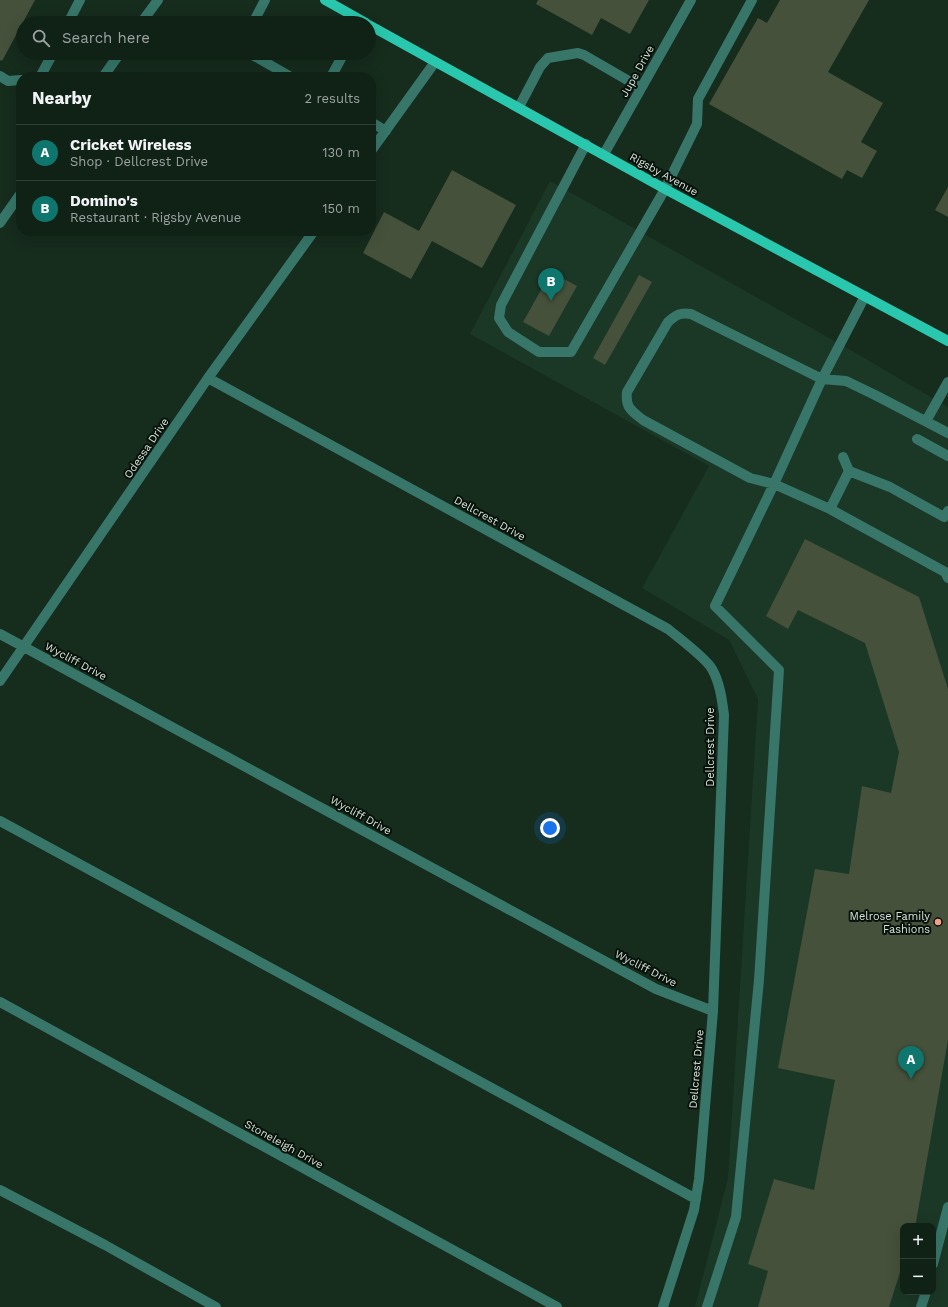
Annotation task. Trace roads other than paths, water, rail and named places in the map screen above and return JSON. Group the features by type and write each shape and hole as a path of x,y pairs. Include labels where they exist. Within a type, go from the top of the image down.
{"main road":[{"name":"Rigsby Avenue","path":"332,2 353,16"},
{"name":"Rigsby Avenue","path":"376,30 948,341"}],"street":[{"path":"72,16 80,0"},
{"path":"147,16 158,0"},
{"path":"257,16 265,0"},
{"name":"Jupe Drive","path":"604,154 691,0"},
{"path":"586,144 501,304 499,318 508,332 539,352 571,352 665,188 698,124 698,99 752,0"},
{"path":"518,107 540,67 548,58 563,54 578,53 584,55 641,88"},
{"path":"43,72 49,60"},
{"path":"107,72 115,60"},
{"path":"261,60 282,72"},
{"path":"334,72 340,60"},
{"path":"376,145 435,62"},
{"path":"0,76 8,81 16,80"},
{"path":"376,125 386,131"},
{"path":"0,223 16,200"},
{"name":"Odessa Drive","path":"0,681 208,378 310,236"},
{"path":"707,1307 736,1218 759,980 779,670 715,606 822,380 865,296"},
{"path":"948,433 846,381 822,380 691,314 682,313 675,315 668,322 627,392 626,402 630,410 643,420 750,478 774,484 830,509 946,572 948,578"},
{"name":"Dellcrest Drive","path":"208,378 668,629 696,652 712,668 720,693 724,715 713,1012 696,1199 694,1210 663,1307"},
{"path":"926,421 948,382"},
{"path":"917,439 948,456"},
{"path":"842,457 849,470 890,487 944,517 948,511"},
{"path":"830,509 849,470"},
{"name":"Wycliff Drive","path":"0,634 656,989 713,1012"},
{"path":"0,821 696,1199"},
{"name":"Stoneleigh Drive","path":"0,1002 557,1307"},
{"path":"0,1190 105,1244 216,1307"},
{"path":"934,1259 947,1214"},
{"path":"921,1307 925,1295"}],"place":[{"name":"Domino's","path":"551,301"},
{"name":"Melrose Family Fashions","path":"938,922"},
{"name":"Cricket Wireless","path":"911,1079"}]}
